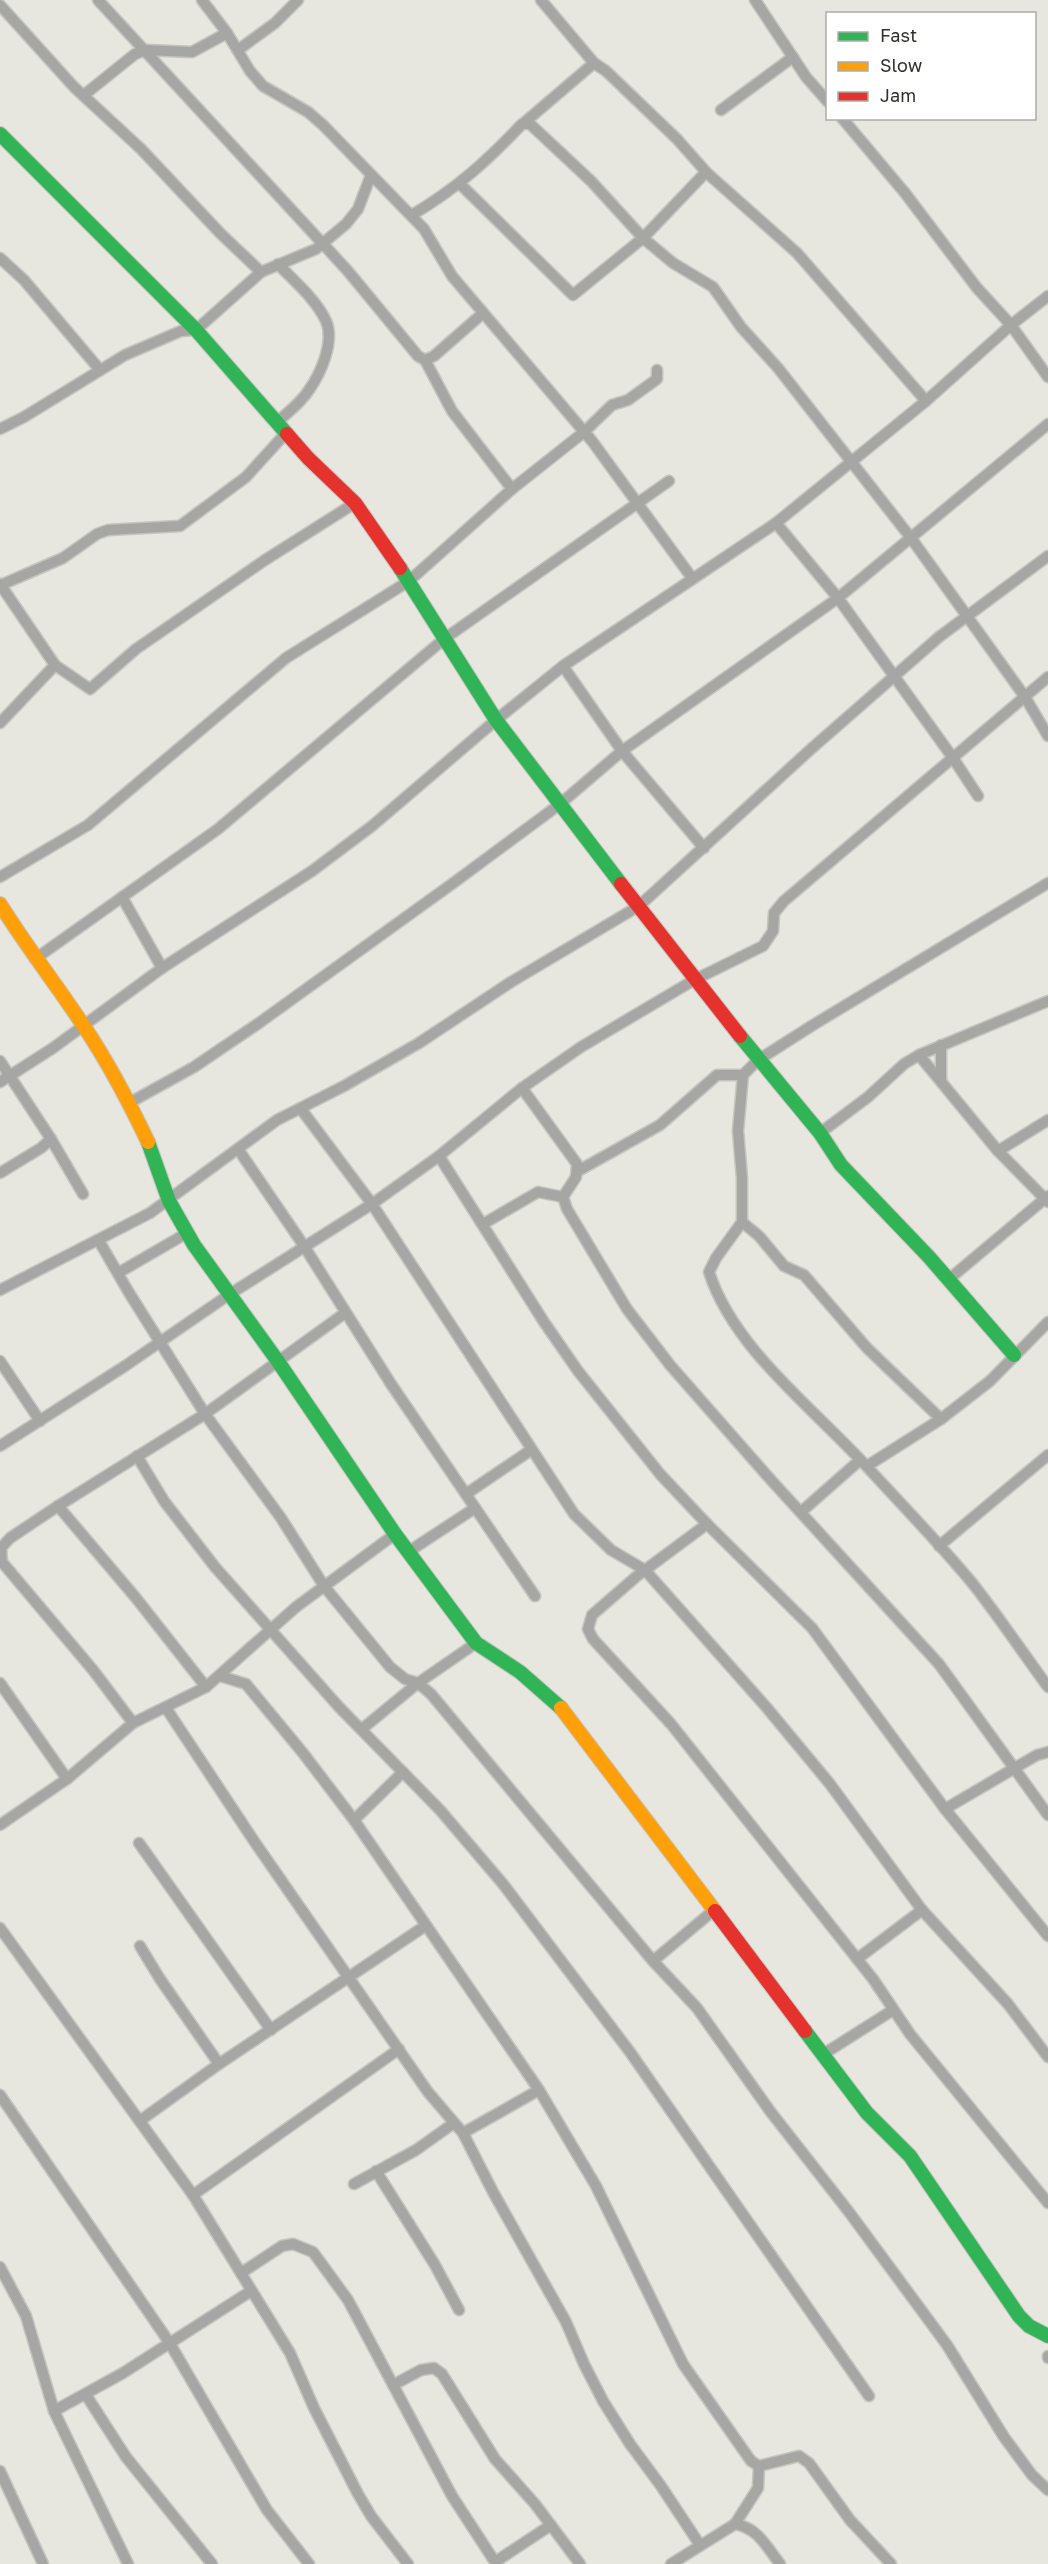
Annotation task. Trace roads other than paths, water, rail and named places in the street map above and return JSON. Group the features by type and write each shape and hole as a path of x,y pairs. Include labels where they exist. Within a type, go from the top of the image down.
{"street":[{"path":"98,0 323,244 378,305 418,356 425,360 452,411 512,489"},
{"path":"202,0 228,33 250,71 263,86 308,112 412,215 430,237 452,276 584,432 692,578"},
{"path":"238,50 275,23 298,0"},
{"path":"541,0 594,63 606,71 677,139 706,172 797,253 926,401"},
{"path":"755,0 793,57 826,99"},
{"path":"0,5 46,58 141,148 220,233 261,272"},
{"path":"84,95 135,54 146,50 192,52 228,33"},
{"path":"721,110 793,57"},
{"path":"412,215 460,184 594,63"},
{"path":"844,120 905,193 977,288 1011,325 1048,377"},
{"path":"525,123 591,181 643,238 673,264 712,286 741,327 778,368 911,538 1025,697 1048,736"},
{"path":"0,134 196,330 281,429 355,503 410,581 496,720 694,980 819,1133 841,1165 1014,1355"},
{"path":"460,184 573,295 643,238 706,172"},
{"path":"0,429 24,417 125,355 181,331 196,330 261,272 309,254 346,224 358,209 371,176"},
{"path":"0,258 24,280 100,370"},
{"path":"278,264 320,310 327,322 328,347 309,390 246,477 180,526 108,530 97,534 63,558 0,585 55,665 90,688 136,649 265,560 355,503"},
{"path":"5,1079 84,1026 162,968 321,865 372,826 563,666 776,523 926,401 1011,325 1048,296"},
{"path":"425,360 442,350 482,314"},
{"path":"0,878 96,819 286,658 410,581 512,489 584,432 612,405 628,400 657,379 657,370"},
{"path":"129,1103 194,1066 344,964 560,804 622,751 838,598 951,502 1048,424"},
{"path":"35,959 218,829 444,639 669,481"},
{"path":"776,523 838,598 978,796"},
{"path":"0,1290 99,1241 169,1201 278,1120 418,1043 511,982 639,906 811,749 939,637 1046,561"},
{"path":"0,723 55,665"},
{"path":"563,666 622,751 704,848"},
{"path":"0,1446 160,1343 230,1294 372,1204 440,1156 522,1088 581,1047 694,980 763,946 773,932 774,913 784,901 1048,677"},
{"path":"1048,883 758,1060 743,1075 738,1131 742,1178 742,1222 716,1257 709,1272 714,1288 754,1348 790,1392 864,1463 939,1545 973,1585 1048,1688"},
{"path":"122,897 162,968"},
{"path":"0,904 35,959 84,1026 129,1103 152,1149 169,1201 187,1233 408,1552 476,1643 520,1672 556,1703 867,2113 910,2156 1019,2316 1029,2326 1048,2336"},
{"path":"819,1133 859,1104 904,1064 919,1055 1048,1001"},
{"path":"941,1045 941,1080"},
{"path":"919,1055 998,1151 1047,1199 948,1280"},
{"path":"0,1061 5,1079 51,1139 83,1194"},
{"path":"743,1075 717,1075 660,1125 578,1171 563,1197 567,1209 627,1308 677,1374 939,1664 1048,1815"},
{"path":"522,1088 570,1152 578,1171"},
{"path":"301,1109 372,1204 574,1514 611,1550 645,1570 804,1752 922,1910 1008,2004 1048,2057"},
{"path":"998,1151 1048,1120"},
{"path":"0,1173 41,1148 51,1139"},
{"path":"238,1149 535,1596"},
{"path":"440,1156 578,1371 660,1474 812,1628 945,1809 1048,1936"},
{"path":"483,1224 538,1192 563,1197"},
{"path":"742,1222 759,1236 784,1266 804,1275 867,1348 941,1419"},
{"path":"118,1273 187,1233"},
{"path":"99,1241 205,1413 281,1518 324,1586 390,1667 405,1679 418,1683 431,1694 652,1961 697,2008 770,2111 849,2212 947,2345 1005,2437 1032,2475 1048,2490"},
{"path":"134,1723 93,1670 2,1562 1,1548 10,1538 58,1506 205,1413 345,1313"},
{"path":"801,1512 864,1463 941,1419 990,1381 1048,1322"},
{"path":"0,1361 40,1421"},
{"path":"466,1494 531,1450"},
{"path":"939,1545 1048,1455"},
{"path":"137,1456 187,1533 339,1707 440,1810 503,1884 630,2052 869,2396"},
{"path":"58,1506 136,1598 206,1687"},
{"path":"408,1552 475,1508"},
{"path":"707,1524 645,1570 592,1615 588,1629 593,1639 671,1724 857,1959 910,2034 1048,2203"},
{"path":"0,1825 67,1779 134,1723 206,1687 271,1628 395,1534"},
{"path":"362,1729 418,1683 476,1643"},
{"path":"220,1676 246,1684 256,1693 354,1820 538,2090 596,2186 683,2364 751,2461 759,2466 799,2457 809,2463 850,2520 891,2564"},
{"path":"0,1683 67,1779"},
{"path":"166,1708 428,2092 463,2133 493,2192 566,2322 603,2401 700,2546"},
{"path":"945,1809 1013,1769 1048,1752"},
{"path":"354,1820 403,1772"},
{"path":"139,1843 271,2030"},
{"path":"857,1959 922,1910"},
{"path":"652,1961 714,1911"},
{"path":"141,2120 219,2064 425,1926"},
{"path":"0,1928 193,2195 290,2353 314,2408 358,2494 371,2516 408,2564"},
{"path":"140,1946 219,2064"},
{"path":"822,2055 893,2010"},
{"path":"193,2195 399,2049"},
{"path":"463,2133 538,2090"},
{"path":"0,2095 169,2342 259,2498 309,2564"},
{"path":"354,2184 416,2150 454,2123"},
{"path":"376,2171 435,2265 459,2310"},
{"path":"241,2273 282,2246 293,2244 313,2252 348,2300 452,2496 495,2562 552,2525"},
{"path":"0,2267 26,2316 54,2411 128,2564"},
{"path":"54,2411 86,2395 251,2291"},
{"path":"393,2385 421,2370 434,2368 442,2374 495,2459 552,2525 580,2564"},
{"path":"86,2395 126,2457 212,2564"},
{"path":"671,2564 735,2524 758,2488 759,2466"},
{"path":"0,2471 43,2564"},
{"path":"735,2524 748,2526 756,2533 780,2564"}]}
